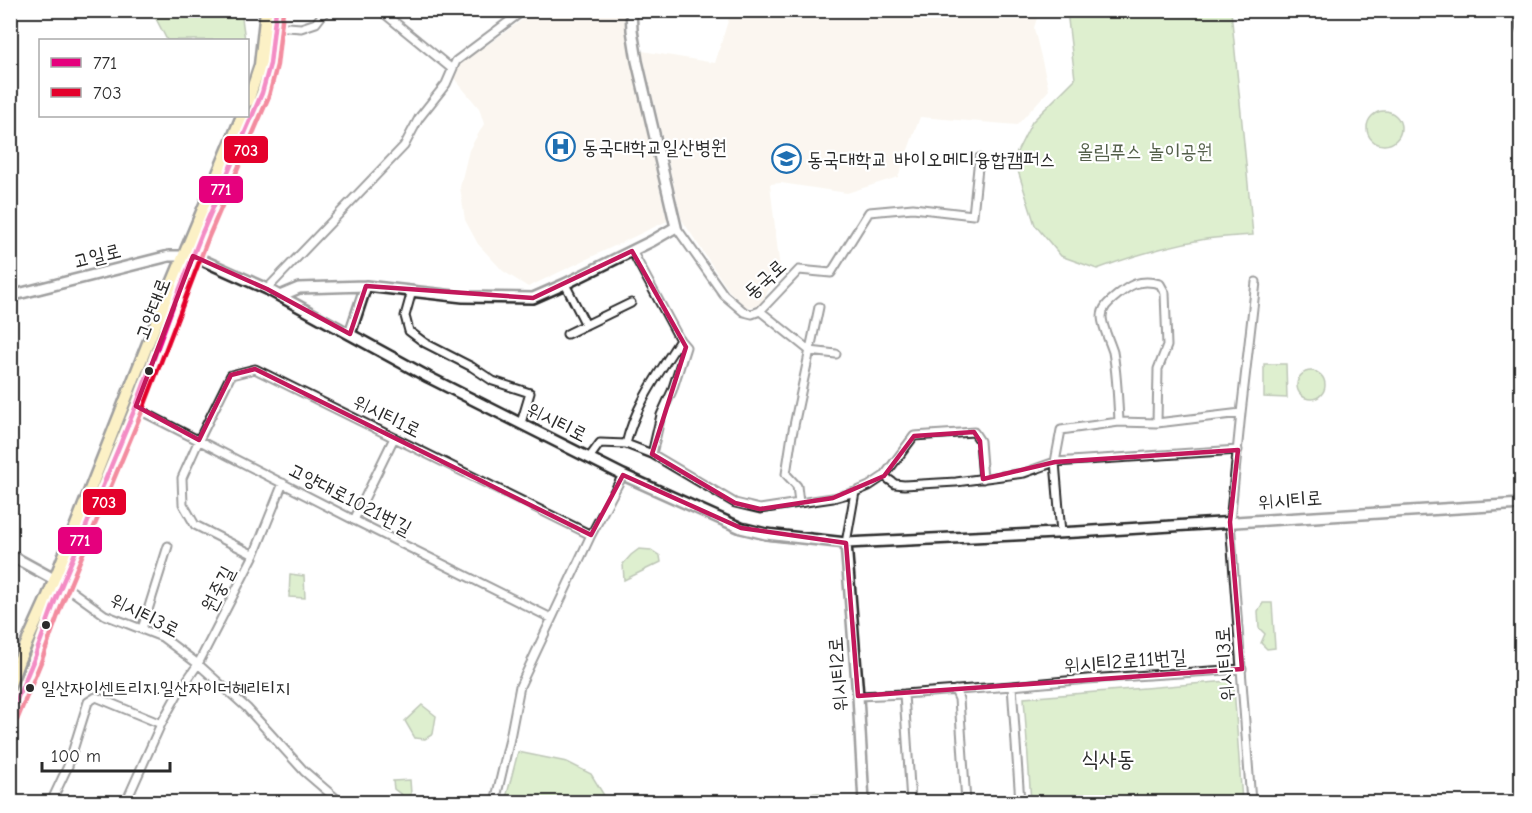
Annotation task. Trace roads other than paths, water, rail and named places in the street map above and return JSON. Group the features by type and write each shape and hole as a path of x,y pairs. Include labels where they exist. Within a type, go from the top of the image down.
{"main road":[{"path":"249,98 260,64 266,10"},
{"name":"고양대로","path":"10,717 34,659 58,582 159,314 262,93 270,64 276,10"},
{"name":"동국로","path":"631,10 637,61 676,227"},
{"path":"1520,10 1521,29"},
{"name":"고양대로","path":"10,684 136,406 173,306 188,256 242,117"},
{"path":"280,296 299,288 366,286 463,297 532,298 652,242 676,227"},
{"name":"고일로","path":"10,296 169,256 188,256"},
{"name":"위시티로","path":"188,256 267,289 428,377 623,475 741,528 782,537 846,543 1061,533 1521,504"},
{"path":"350,334 366,286"},
{"name":"위시티2로","path":"846,543 864,802"},
{"path":"10,555 58,582"}],"street":[{"path":"274,26 301,28 316,23 326,10"},
{"path":"380,10 452,69"},
{"path":"267,289 404,146 419,118 446,84 456,61 524,10"},
{"name":"동국로","path":"676,227 724,295 744,312 753,314 760,311 799,270 831,273 869,212 913,208 973,214 979,158"},
{"path":"632,251 686,347 672,391 661,415 652,454"},
{"path":"1119,422 1114,360 1102,315 1105,305 1127,286 1151,281 1160,284 1165,293 1167,346 1158,369 1157,423"},
{"name":"위시티3로","path":"1251,802 1230,522 1256,282"},
{"path":"565,284 586,325"},
{"path":"412,291 405,316 409,331 424,343 472,367 493,381 530,393 521,423"},
{"path":"567,334 631,303"},
{"path":"799,503 797,486 786,474 819,307"},
{"path":"760,311 810,351 836,354"},
{"path":"626,444 630,427 651,384 680,340"},
{"name":"위시티1로","path":"254,555 195,525 183,504 183,478 231,375 255,369 591,535"},
{"name":"고양대로1021번길","path":"136,406 147,414 354,520 551,618"},
{"path":"1061,533 1055,462 1061,430 1119,422 1157,423 1240,413"},
{"path":"589,458 600,443 626,444 652,454 735,503 760,509 832,498 869,486 884,476 914,436 974,432 980,441 983,479"},
{"path":"354,520 394,438"},
{"path":"884,476 895,484 904,485 956,482 1024,473 1055,462 1238,450"},
{"path":"495,802 520,686 591,535 623,475"},
{"name":"원중길","path":"126,802 161,724 198,664 254,555 283,483"},
{"path":"846,543 855,492"},
{"path":"142,629 168,546"},
{"name":"위시티3로","path":"58,582 105,615 162,638 198,664 247,708 304,771 340,802"},
{"name":"위시티2로11번길","path":"858,696 1242,669"},
{"path":"1011,686 1020,802"},
{"path":"955,690 959,699 966,802"},
{"path":"903,694 911,802"},
{"path":"51,802 68,766 88,702 96,697 161,724"}],"place":[{"name":"동국대학교일산병원","path":"561,147"},
{"name":"동국대학교 바이오메디융합캠퍼스","path":"786,159"},
{"name":"일산자이센트리지.일산자이더헤리티지","path":"30,688"}],"district":[{"name":"식사동","path":"1108,759"}],"park label":[{"name":"올림푸스 놀이공원","path":"1145,151"}]}
